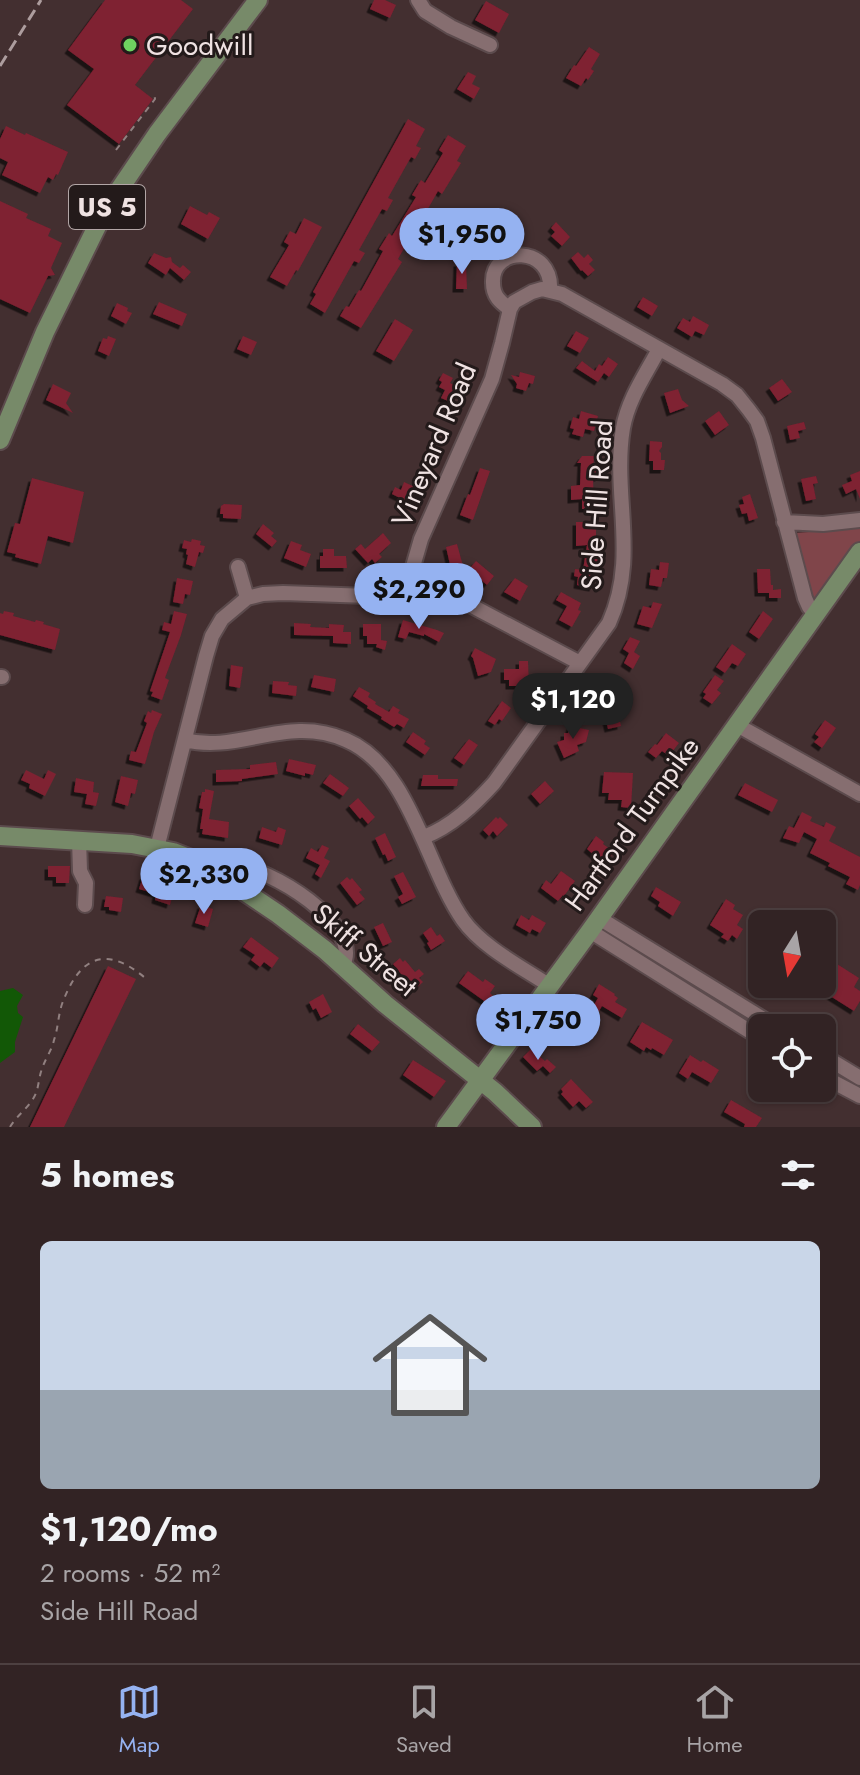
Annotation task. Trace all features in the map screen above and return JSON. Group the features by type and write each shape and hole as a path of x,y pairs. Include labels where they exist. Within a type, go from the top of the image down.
{"main road":[{"name":"US 5","path":"0,440 45,332 104,212 157,134 258,0"},
{"name":"Hartford Turnpike","path":"446,1127 860,552"},
{"name":"Skiff Street","path":"0,836 79,839 157,848 191,859 217,873 278,914 343,965 420,1033 480,1079 532,1127"}],"street":[{"path":"418,0 425,11 490,45"},
{"path":"550,290 550,277 540,261 530,256 511,256 496,268 492,285 494,295 510,309 523,296 542,289 562,294 737,395 757,421 805,598 816,614"},
{"name":"Vineyard Road","path":"410,577 421,539 492,379 510,309"},
{"name":"Side Hill Road","path":"424,837 455,820 494,783 609,623 617,605 624,569 621,447 624,423 659,349"},
{"path":"784,522 823,524 860,520"},
{"path":"238,567 247,598"},
{"path":"157,848 212,636 222,619 247,598 283,593 369,596 394,588 410,577 580,663"},
{"path":"737,725 855,792 860,775"},
{"path":"185,740 209,744 300,730 324,732 348,740 367,752 392,780 424,837 464,923 487,944 550,986"},
{"path":"79,839 80,871 86,883 85,905"},
{"path":"217,873 232,865 249,868 269,875 296,891 337,928 347,952 343,965"},
{"path":"594,925 753,1014"},
{"path":"594,925 748,1030"},
{"path":"836,1063 860,1078 856,1095 836,1084"}],"path":[{"path":"116,150 155,99 154,93"},
{"path":"10,1127 36,1094 40,1073 54,1041 62,1005 88,962 100,958 116,960 144,977"}],"shaded area":[{"path":"860,528 860,541 824,593 819,598 813,598 796,533"},
{"path":"13,988 23,995 17,1006 18,1013 23,1017 15,1052 0,1063 0,991"}],"building":[{"path":"105,0 181,0 193,9 135,85 153,99 119,144 67,105 94,69 68,50"},
{"path":"374,0 385,0 396,5 390,18 370,9"},
{"path":"486,1 509,14 499,33 475,20"},
{"path":"589,47 600,54 591,69 594,71 581,86 566,78"},
{"path":"468,72 476,76 472,84 480,88 474,99 457,89"},
{"path":"408,119 425,129 416,146 421,148 415,159 411,157 388,198 393,200 387,211 382,209 359,250 365,253 359,263 354,261 325,313 310,304 316,294 313,292"},
{"path":"6,126 68,152 58,175 53,180 48,177 40,193 2,175 8,162 0,158 0,139"},
{"path":"448,135 466,146 457,161 461,163 442,194 438,191 425,214 429,217 410,247 406,245 398,259 402,262 361,328 340,316 361,291 383,251 379,249 389,233 392,236 416,197 412,195 421,180 425,183 443,153 439,150"},
{"path":"0,201 51,229 48,236 62,243 51,268 55,275 48,276 30,313 0,299"},
{"path":"190,206 220,218 208,239 181,224"},
{"path":"486,214 493,222 484,231 489,237 478,247 469,238 480,228 475,224"},
{"path":"304,218 322,227 287,286 270,277 289,245 284,242 290,231 296,234"},
{"path":"556,222 570,237 562,246 551,236 555,232 551,228"},
{"path":"578,252 584,258 588,254 593,260 589,264 595,270 588,276 571,258"},
{"path":"154,253 171,257 180,268 183,265 191,272 184,280 170,268 166,275 148,263"},
{"path":"457,263 466,263 467,289 456,289"},
{"path":"643,297 658,306 652,316 637,307"},
{"path":"159,302 187,314 182,326 153,314"},
{"path":"117,303 132,313 126,324 111,316"},
{"path":"693,316 709,325 704,335 695,331 692,337 677,328 683,318 690,322"},
{"path":"395,319 413,330 394,361 376,351"},
{"path":"576,331 589,338 580,353 567,346"},
{"path":"108,336 116,339 109,356 98,351 103,338 107,339"},
{"path":"243,336 257,342 251,355 237,349"},
{"path":"608,357 618,364 609,377 604,373 598,382 576,368 582,361 595,371"},
{"path":"520,372 535,376 533,384 529,383 526,391 516,388 511,375 519,377"},
{"path":"443,373 453,378 450,383 460,388 453,403 441,398 445,390 439,387 442,382 439,380"},
{"path":"782,379 792,392 778,401 769,388"},
{"path":"53,384 71,393 66,403 73,413 46,400"},
{"path":"678,389 682,400 689,406 670,413 664,393"},
{"path":"581,411 598,416 594,431 585,429 583,437 572,434 574,429 570,428 573,417 579,419"},
{"path":"719,411 729,425 715,435 705,421"},
{"path":"804,422 806,429 798,431 800,438 790,440 787,426"},
{"path":"650,441 662,442 659,451 661,460 665,460 664,470 653,470 653,461 649,461"},
{"path":"582,456 594,456 593,470 599,471 599,478 593,478 594,509 582,509 582,499 571,500 571,486 580,485 581,463 577,463"},
{"path":"480,468 490,471 473,520 460,515"},
{"path":"860,471 860,499 856,489 846,494 842,485 852,481 850,475"},
{"path":"816,476 818,483 813,484 816,499 806,501 801,479"},
{"path":"32,478 84,492 73,543 48,536 41,564 7,552 15,523 20,524"},
{"path":"404,482 415,487 408,502 392,494 395,487 401,490"},
{"path":"750,494 758,518 749,521 747,513 742,514 739,505 744,504 742,497"},
{"path":"224,504 242,505 241,519 223,518 220,514"},
{"path":"576,522 585,522 585,529 596,529 598,557 593,588 577,585 578,577 574,576 575,569 583,570 587,545 576,546"},
{"path":"263,524 274,533 271,536 277,541 272,547 256,534"},
{"path":"383,533 391,543 379,554 382,557 375,563 372,559 368,563 355,549 361,544 365,549"},
{"path":"192,539 201,541 200,545 205,546 203,553 199,552 195,567 186,564 187,549 182,548 184,540 191,542"},
{"path":"291,541 302,545 300,550 311,554 306,567 284,558"},
{"path":"457,544 463,566 451,569 446,547"},
{"path":"323,549 334,549 334,556 346,556 347,568 320,568"},
{"path":"476,561 494,576 487,585 470,568"},
{"path":"660,562 669,563 667,578 663,578 661,587 649,585 651,569 659,570"},
{"path":"757,569 770,569 771,585 773,590 781,589 781,598 769,598 769,593 758,593"},
{"path":"177,578 193,581 190,595 185,594 183,604 173,602"},
{"path":"515,578 528,586 520,601 504,592"},
{"path":"561,592 581,603 578,610 581,611 572,627 559,620 567,606 556,600"},
{"path":"653,602 662,604 652,628 637,624 643,606 651,608"},
{"path":"4,611 60,629 55,650 0,635 0,613"},
{"path":"174,611 187,614 165,678 169,680 162,700 151,696 153,692 150,691 170,632 162,630 164,622 171,624"},
{"path":"763,611 773,619 759,639 749,632"},
{"path":"403,620 444,633 439,642 424,634 409,632 406,639 398,637"},
{"path":"294,623 329,628 329,624 344,625 343,632 351,632 351,644 333,643 333,636 294,635"},
{"path":"363,624 381,624 381,640 387,641 385,650 376,647 377,644 367,644"},
{"path":"630,637 640,641 634,652 640,656 633,669 624,663 629,653 623,649"},
{"path":"732,644 746,654 738,666 732,663 725,673 716,667"},
{"path":"475,648 496,659 491,672 478,676 471,656"},
{"path":"519,661 528,661 529,686 509,686 509,680 504,680 504,669 519,669"},
{"path":"231,665 243,667 240,688 229,686"},
{"path":"314,675 336,679 334,692 311,687"},
{"path":"715,675 724,681 717,690 721,693 712,704 703,698 706,694 703,692"},
{"path":"273,681 297,686 296,696 272,693"},
{"path":"359,687 370,693 368,697 375,704 389,712 393,706 400,710 398,713 409,719 404,728 397,724 394,727 381,719 353,696"},
{"path":"502,701 511,708 495,725 488,721"},
{"path":"617,708 621,726 608,729 604,711"},
{"path":"152,710 162,714 145,764 129,760 131,751 136,752 147,723 144,721 148,711 151,713"},
{"path":"825,720 836,728 822,748 814,742 819,737 815,734"},
{"path":"570,726 589,730 586,742 577,745 579,751 564,758 557,742 564,740 564,733 568,733"},
{"path":"413,732 430,748 425,755 406,742"},
{"path":"666,733 679,743 669,756 662,751 656,758 648,752"},
{"path":"469,739 478,745 464,765 454,758"},
{"path":"289,759 316,765 313,775 286,771"},
{"path":"276,762 278,774 216,782 216,770 250,769 250,765"},
{"path":"26,770 44,779 48,770 56,774 45,796 21,780"},
{"path":"604,772 633,773 631,808 621,807 622,800 608,800 609,793 602,793"},
{"path":"330,774 349,788 343,796 323,783"},
{"path":"423,775 458,779 457,786 421,786"},
{"path":"121,776 138,780 128,806 115,802"},
{"path":"76,778 94,782 93,792 99,793 96,806 85,804 87,794 74,792"},
{"path":"545,781 554,791 540,804 531,794"},
{"path":"745,783 778,800 772,812 738,795"},
{"path":"205,789 214,791 209,819 229,822 228,838 202,834 203,809 199,808"},
{"path":"358,798 375,817 368,824 349,806"},
{"path":"802,812 812,817 810,821 824,827 826,822 836,827 829,841 860,857 858,890 846,884 850,877 810,853 817,839 804,832 799,843 783,838 789,826 794,828"},
{"path":"496,817 508,825 497,836 493,831 489,836 483,830"},
{"path":"262,827 276,832 278,827 286,830 282,845 259,838"},
{"path":"385,833 396,857 388,861 375,838"},
{"path":"596,836 614,852 607,861 587,849"},
{"path":"322,845 329,848 324,858 330,861 321,878 315,874 320,865 306,858 311,848 318,852"},
{"path":"48,866 70,866 69,883 56,883 56,877 48,877"},
{"path":"561,871 575,881 558,901 541,888 546,880 551,884"},
{"path":"403,872 416,897 402,904 398,897 403,894 394,876"},
{"path":"149,874 162,878 159,889 173,894 170,905 155,900 156,894 139,889 143,876 149,878"},
{"path":"347,877 352,878 362,890 359,892 365,899 357,905 340,883"},
{"path":"656,887 681,902 673,916 658,906 660,902 651,896"},
{"path":"106,896 123,898 121,912 104,907"},
{"path":"726,899 735,905 733,909 743,915 737,925 743,929 737,939 732,935 728,941 721,937 724,934 710,925"},
{"path":"201,905 213,909 208,927 195,923"},
{"path":"521,915 529,920 532,915 546,923 540,933 532,929 530,933 516,925"},
{"path":"383,923 392,942 383,946 374,927"},
{"path":"431,927 445,941 431,950 423,933"},
{"path":"251,937 279,958 272,968 264,962 260,967 251,960 255,955 243,947"},
{"path":"400,958 415,972 419,969 424,974 419,978 423,982 414,990 393,964"},
{"path":"108,966 136,979 64,1127 30,1127"},
{"path":"836,966 859,978 854,987 860,991 860,1001 854,1011 833,998 836,998"},
{"path":"468,971 495,986 490,993 493,996 487,1003 459,983"},
{"path":"599,984 615,994 618,998 615,1002 627,1009 622,1018 602,1006 592,1023 585,1020 598,998 593,995"},
{"path":"323,994 332,1012 321,1018 309,1002"},
{"path":"642,1022 673,1040 664,1055 652,1048 646,1047 644,1051 630,1042"},
{"path":"358,1024 380,1042 372,1051 350,1034"},
{"path":"531,1049 556,1067 550,1073 543,1066 537,1071 523,1057"},
{"path":"690,1055 719,1070 711,1083 692,1072 688,1079 679,1073"},
{"path":"413,1060 446,1081 434,1097 403,1075"},
{"path":"571,1079 593,1102 586,1108 579,1101 573,1107 561,1094 561,1089"},
{"path":"731,1100 762,1118 756,1127 744,1127 745,1124 724,1112"}],"railway":[{"path":"0,66 41,0"}],"place":[{"name":"Goodwill","path":"130,45"}]}
